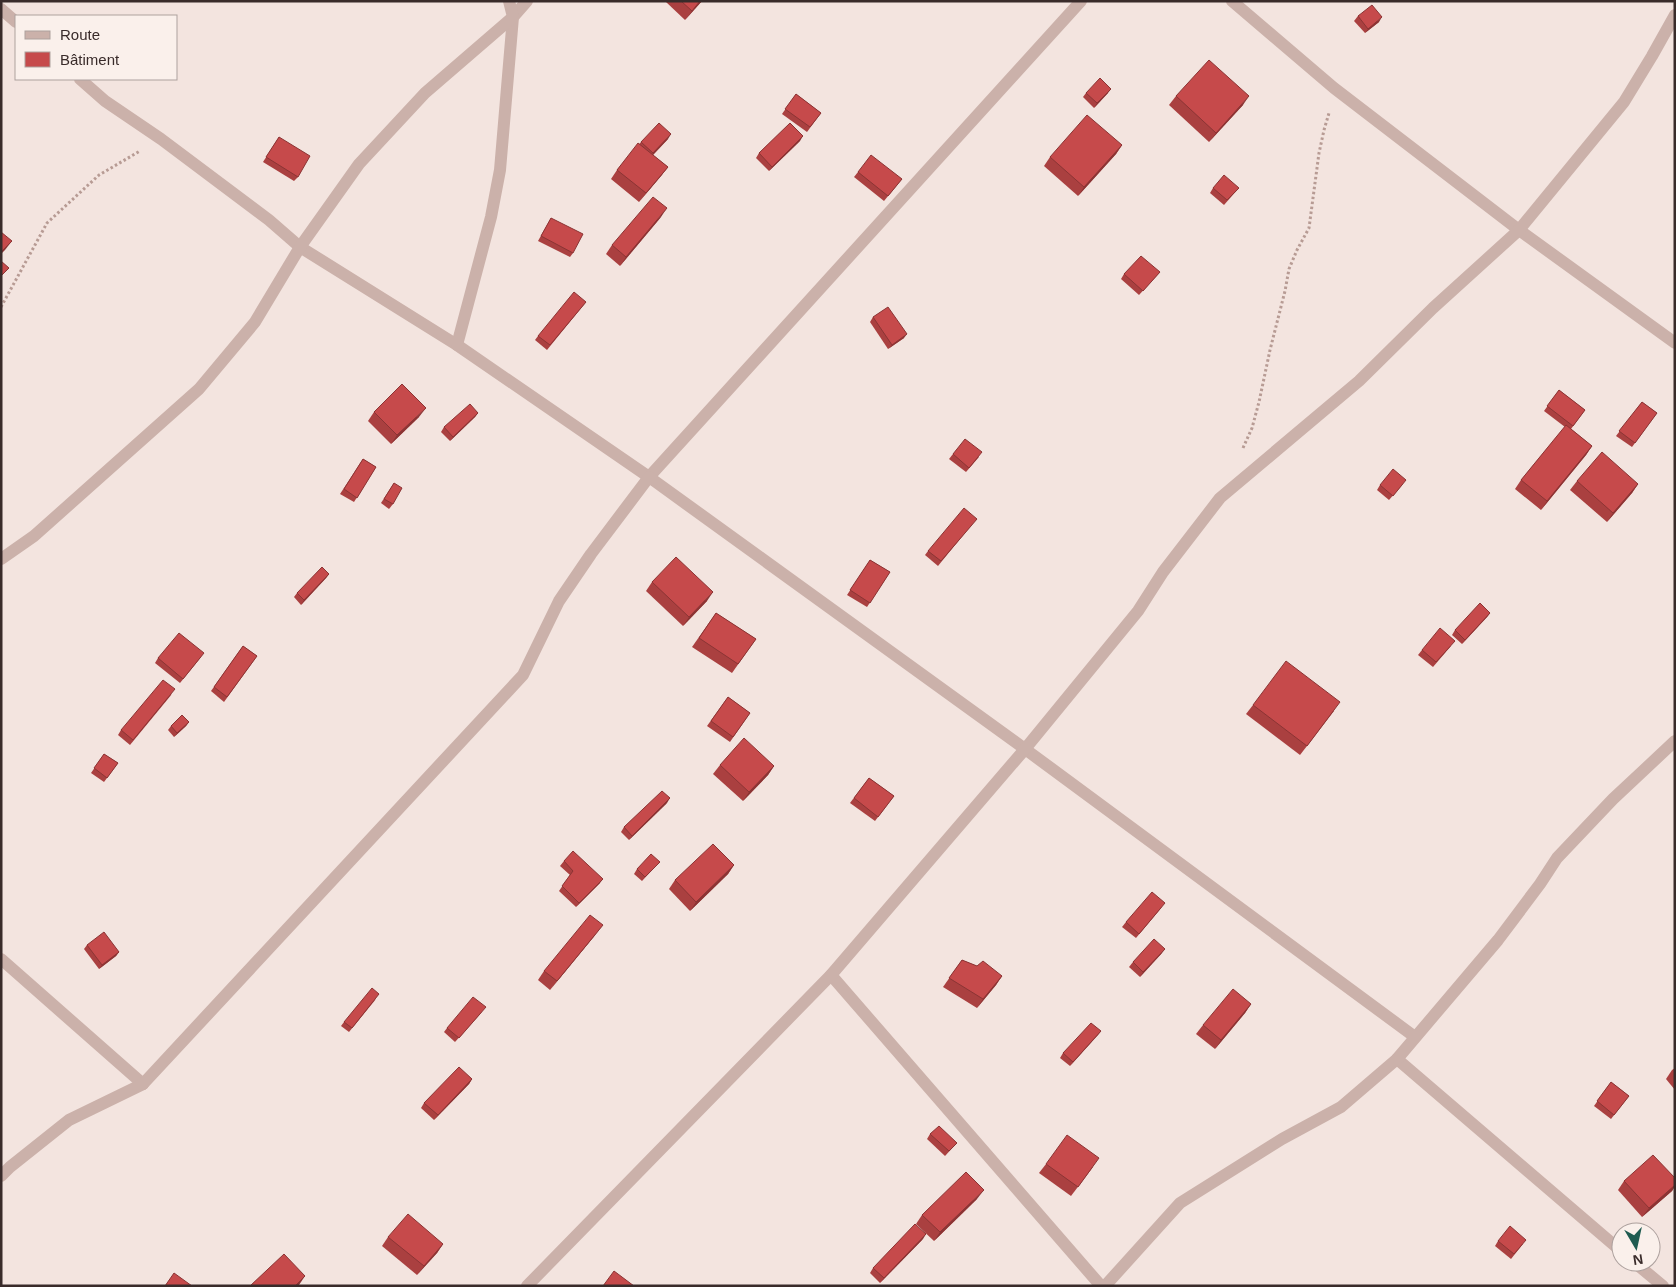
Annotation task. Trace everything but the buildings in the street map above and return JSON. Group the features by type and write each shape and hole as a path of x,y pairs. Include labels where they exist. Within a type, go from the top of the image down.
{"street":[{"path":"457,345 489,226 500,170 513,17 509,1"},
{"path":"1,558 34,536 199,389 255,322 300,247 360,164 425,93 513,17 527,1"},
{"path":"1,1176 69,1120 142,1084 523,674 559,601 591,554 649,477 1081,1"},
{"path":"1232,1 1334,88 1520,230 1675,343"},
{"path":"1,9 15,21"},
{"path":"527,1286 831,975 1025,749 1138,611 1163,572 1220,498 1359,381 1433,308 1520,230 1624,102 1675,15"},
{"path":"81,80 105,101 161,138 269,220 300,247 457,345 649,477 1025,749 1415,1037"},
{"path":"1105,1286 1180,1203 1282,1139 1341,1107 1397,1059 1498,940 1557,858 1613,799 1675,741"},
{"path":"1,959 142,1084"},
{"path":"831,975 1101,1286"},
{"path":"1397,1059 1611,1242"},
{"path":"1646,1272 1663,1286"}],"path":[{"path":"1242,452 1260,402 1270,350 1286,291 1289,268 1309,228 1319,153 1333,100 1334,88"},
{"path":"1,307 47,223 98,175 161,138"}]}
